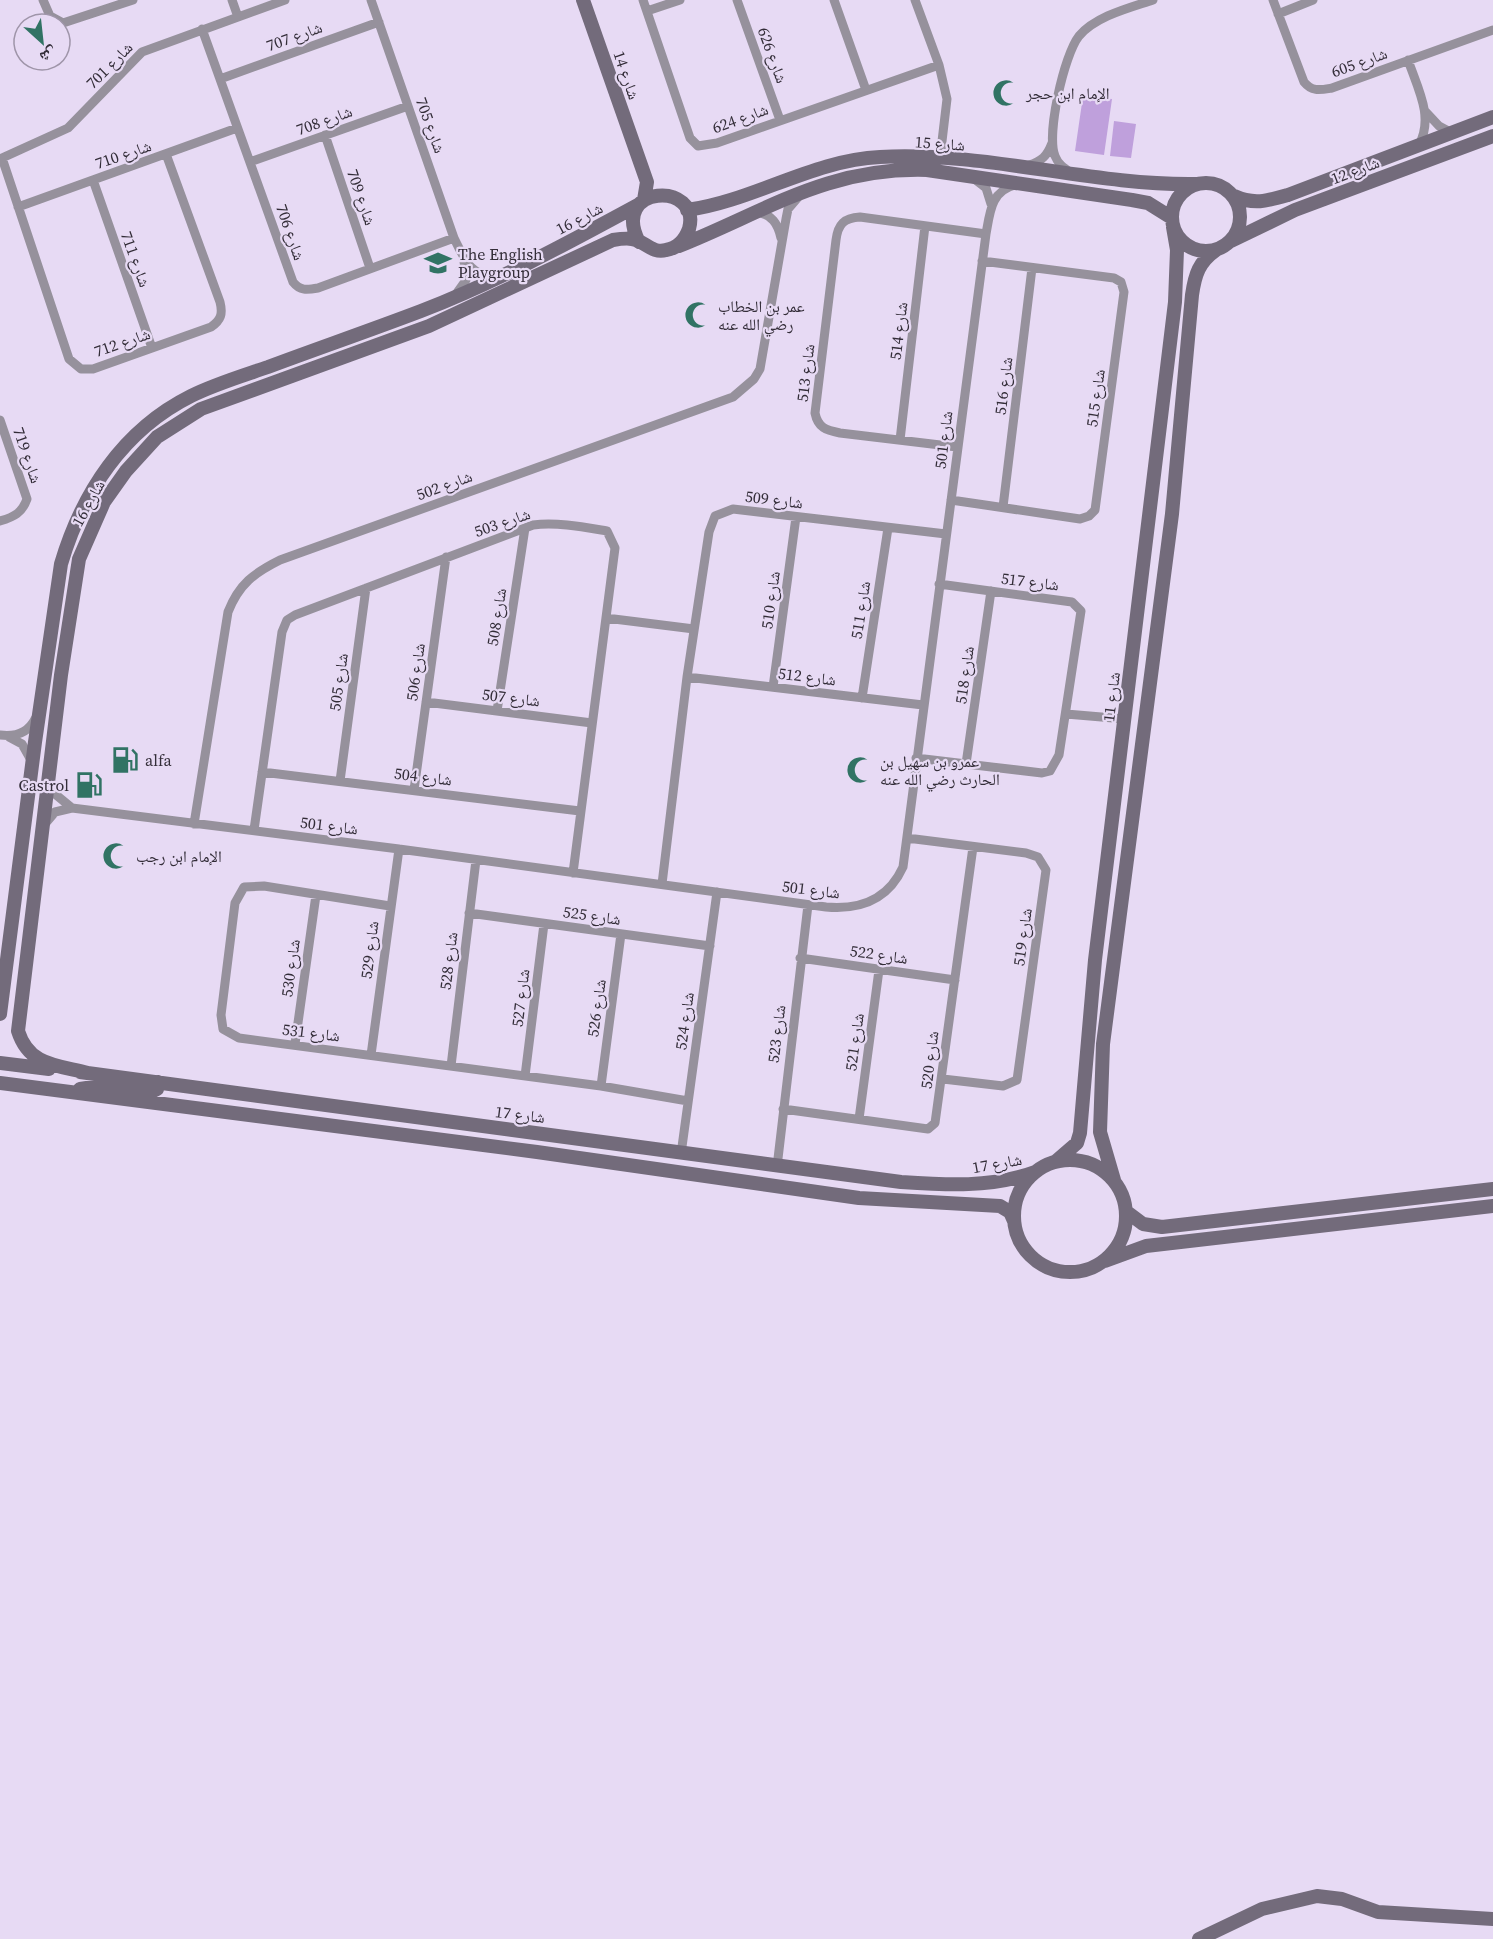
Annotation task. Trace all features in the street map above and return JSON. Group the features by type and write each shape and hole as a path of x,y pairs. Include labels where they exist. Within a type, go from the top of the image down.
{"street":[{"path":"43,0 50,16 63,23 133,0"},
{"path":"232,0 238,17"},
{"name":"شارع 701","path":"1,158 68,128 142,52 285,0"},
{"name":"شارع 705","path":"371,0 454,238 464,258 477,274 485,277 498,276"},
{"name":"شارع 14","path":"583,0 647,182 641,202"},
{"name":"شارع 624","path":"643,0 694,144 704,147 939,64"},
{"path":"647,11 680,0"},
{"name":"شارع 626","path":"737,0 780,120"},
{"path":"834,0 866,90"},
{"path":"915,0 939,64 947,99 940,158"},
{"path":"1072,174 1059,164 1054,155 1053,141 1062,73 1079,36 1116,13 1153,0"},
{"name":"شارع 605","path":"1273,0 1304,82 1309,88 1317,91 1332,88 1493,30"},
{"path":"1278,14 1313,0"},
{"name":"شارع 707","path":"220,79 379,22"},
{"name":"شارع 706","path":"202,29 293,282 297,287 305,290 318,288 454,238"},
{"name":"شارع 605","path":"1408,60 1425,111 1427,131 1419,145"},
{"name":"شارع 708","path":"250,162 408,106"},
{"path":"1425,111 1439,126 1452,133"},
{"name":"شارع 12","path":"1234,196 1248,202 1263,202 1330,180 1493,117"},
{"name":"شارع 710","path":"18,207 237,128"},
{"name":"شارع 709","path":"325,135 370,268"},
{"name":"شارع 12","path":"1231,241 1295,210 1493,136"},
{"path":"1020,167 1039,162 1047,154 1053,141"},
{"name":"شارع 712","path":"1,158 69,359 81,369 93,369 211,327 219,322 222,312 166,154"},
{"name":"شارع 15","path":"687,210 731,200 853,160 888,156 940,158 1153,185 1197,184"},
{"name":"شارع 14","path":"639,161 665,194"},
{"name":"شارع 15","path":"677,247 804,191 877,170 927,170 1148,203 1172,222"},
{"path":"973,178 986,188 991,204"},
{"name":"شارع 711","path":"93,180 152,348"},
{"path":"991,204 1001,190 1018,184"},
{"path":"1105,1261 1122,1239 1127,1212 1123,1195 1114,1180 1100,1132 1100,1080 1112,969 1167,548 1194,279 1203,259 1231,241 1240,224 1239,205 1234,196 1217,184 1197,184 1179,196 1172,222 1185,244 1205,252 1216,250"},
{"name":"شارع 502","path":"194,824 228,612 239,588 247,578 280,560 733,397 754,379 760,369 788,209 804,191"},
{"path":"665,194 678,199 687,210 690,223 677,247 664,251 651,249 639,242 633,230 633,217 641,202 654,195 665,194"},
{"name":"شارع 16","path":"0,1014 39,708 64,555 85,502 112,460 144,427 191,396 423,310 582,237 641,202"},
{"name":"شارع 501","path":"72,808 399,849 808,905 844,909 873,901 896,881 903,867 908,838 916,758 991,204"},
{"path":"754,212 770,216 776,222 782,241"},
{"name":"شارع 513","path":"957,447 825,430 817,422 815,413 838,229 849,218 860,217 986,234"},
{"name":"شارع 11","path":"1055,1162 1077,1143 1080,1132 1095,960 1175,302 1177,250 1172,222"},
{"name":"شارع 514","path":"900,440 925,226"},
{"name":"شارع 16","path":"88,1073 39,1060 22,1043 18,1031 75,581 79,559 104,502 140,453 157,437 201,409 429,326 614,240 634,239 639,242"},
{"name":"شارع 705","path":"453,297 463,288 466,280 464,258"},
{"name":"شارع 515","path":"951,500 1080,519 1089,516 1095,510 1124,292 1121,282 1114,278 982,261"},
{"name":"شارع 516","path":"1003,507 1032,268"},
{"path":"363,351 362,341 366,338 408,324 423,310"},
{"path":"232,396 243,386 293,368 297,361 294,357"},
{"name":"شارع 719","path":"0,420 27,500 23,510 14,517 0,521"},
{"path":"1156,471 1158,500 1152,545 1156,550 1167,548"},
{"name":"شارع 509","path":"662,884 687,677 709,532 715,516 733,509 946,534"},
{"name":"شارع 510","path":"773,687 796,517"},
{"name":"شارع 503","path":"254,830 282,632 287,620 525,528 547,523 607,531 615,548 573,873"},
{"name":"شارع 508","path":"497,711 525,528"},
{"name":"شارع 511","path":"862,698 888,528"},
{"name":"شارع 506","path":"414,790 446,557"},
{"name":"شارع 517","path":"916,758 1042,773 1050,771 1059,755 1081,611 1072,602 939,584"},
{"path":"1142,585 1151,585 1155,590 1149,638 1153,662"},
{"name":"شارع 505","path":"340,781 366,588"},
{"name":"شارع 518","path":"966,764 991,591"},
{"path":"606,618 694,629"},
{"name":"شارع 512","path":"687,677 923,705"},
{"name":"شارع 507","path":"426,702 592,723"},
{"path":"3,736 22,733 30,728 39,708"},
{"path":"1066,714 1125,719"},
{"path":"3,736 22,744 32,762"},
{"name":"شارع 504","path":"262,772 580,811"},
{"path":"50,781 55,794 72,808"},
{"path":"44,826 55,812 72,808"},
{"name":"شارع 519","path":"908,838 1038,856 1046,870 1017,1080 1003,1086 943,1079"},
{"name":"شارع 520","path":"783,1109 928,1129 932,1127 936,1118 943,1079 973,847"},
{"name":"شارع 529","path":"371,1055 399,849"},
{"name":"شارع 528","path":"451,1066 476,860"},
{"path":"20,863 24,891 14,956 18,966 25,968"},
{"name":"شارع 531","path":"390,906 251,885 244,887 235,903 221,1015 223,1029 239,1038 601,1086 688,1101"},
{"name":"شارع 524","path":"681,1154 717,892"},
{"name":"شارع 530","path":"295,1044 316,895"},
{"name":"شارع 523","path":"777,1167 808,905"},
{"name":"شارع 525","path":"470,913 710,946"},
{"name":"شارع 527","path":"525,1076 544,924"},
{"name":"شارع 526","path":"601,1086 621,934"},
{"name":"شارع 522","path":"800,958 954,980"},
{"name":"شارع 521","path":"859,1119 879,970"},
{"name":"شارع 17","path":"0,1063 604,1141 777,1167 943,1185 1000,1182 1035,1172"},
{"path":"66,1092 100,1086 151,1092 157,1089 158,1082"},
{"path":"0,1083 537,1152 859,1197 1000,1206 1010,1212 1018,1238 1027,1253 1040,1264 1056,1271 1073,1273 1090,1269 1146,1246 1493,1206"},
{"path":"537,1152 541,1143 552,1140 596,1145 604,1141"},
{"path":"1014,1221 1015,1203 1022,1186 1035,1172 1055,1162 1071,1160 1088,1162 1102,1169 1114,1180"},
{"path":"1127,1212 1143,1224 1162,1227 1493,1188"},
{"path":"1199,1939 1262,1909 1317,1896 1342,1899 1378,1912 1493,1918"}],"shaded area":[{"path":"1083,96 1112,99 1104,155 1075,151"},
{"path":"1114,121 1136,124 1131,158 1110,156"}],"place":[{"name":"الإمام ابن حجر","path":"1006,93"},
{"name":"The English Playgroup","path":"438,263"},
{"name":"عمر بن الخطاب رضي الله عنه","path":"698,315"},
{"name":"alfa","path":"125,760"},
{"name":"عمرو بن سهيل بن الحارث رضي الله عنه","path":"860,770"},
{"name":"Castrol","path":"89,785"},
{"name":"الإمام ابن رجب","path":"116,856"}]}
